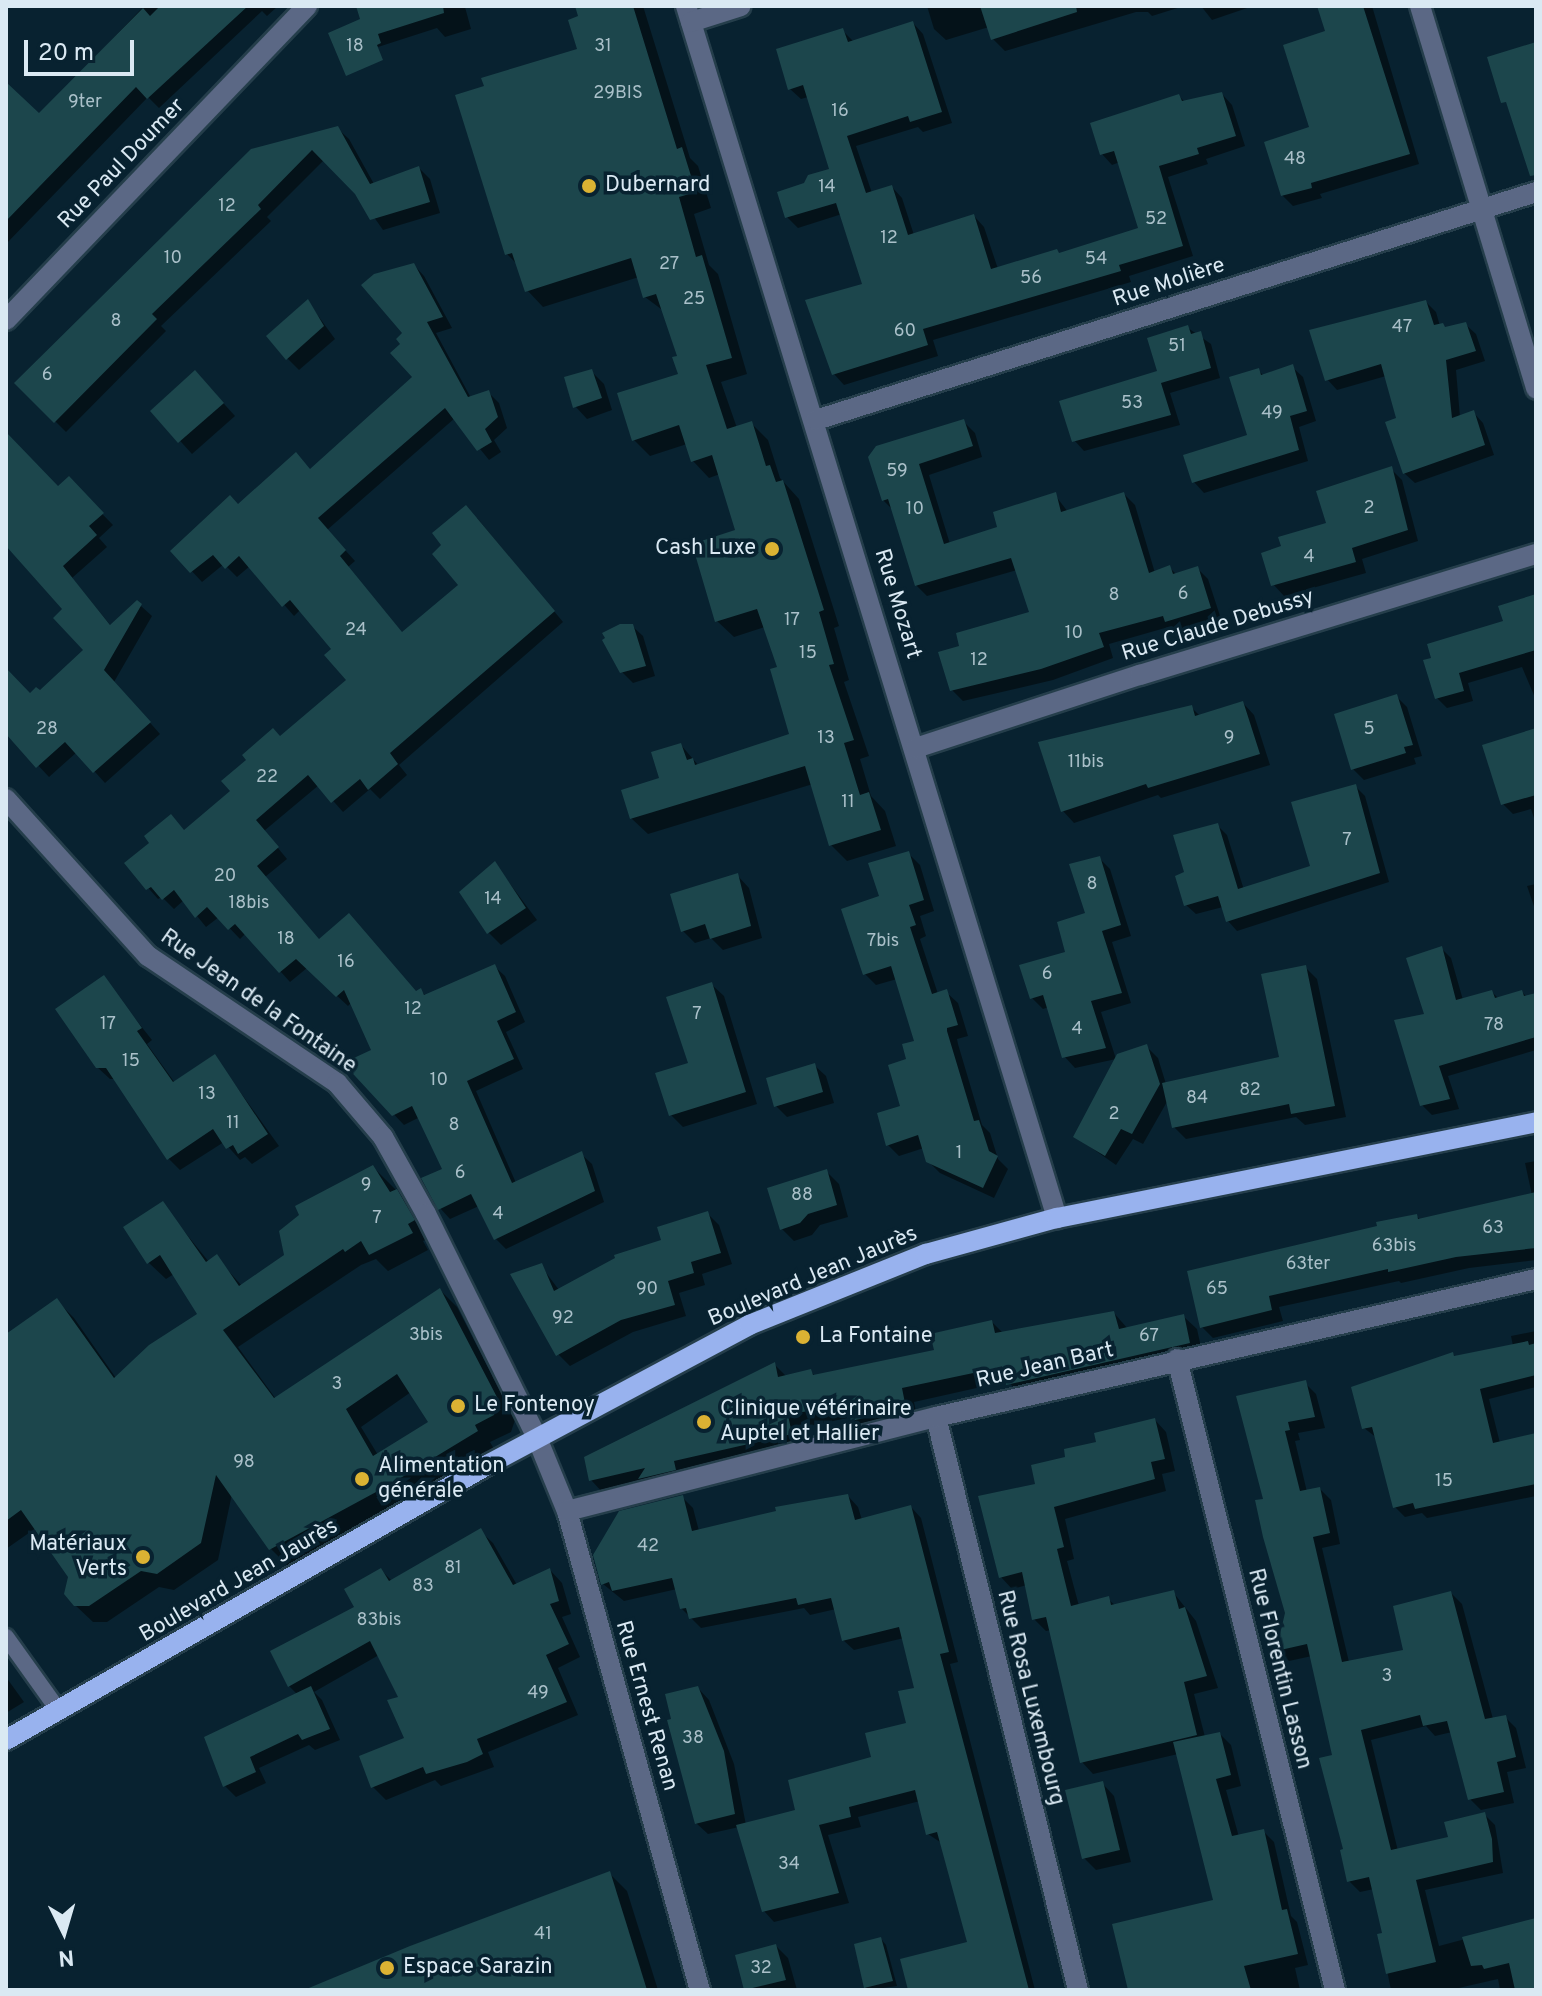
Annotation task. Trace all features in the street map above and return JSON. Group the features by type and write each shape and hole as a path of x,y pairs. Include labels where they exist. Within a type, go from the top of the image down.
{"main road":[{"name":"Boulevard Jean Jaurès","path":"6,1740 537,1438 749,1325 926,1254 1057,1218 1536,1122"}],"street":[{"name":"Rue Paul Doumer","path":"6,320 307,6"},
{"path":"689,14 741,6"},
{"path":"1420,6 1536,389"},
{"name":"Rue Mozart","path":"689,14 816,420 1057,1218"},
{"name":"Rue Molière","path":"816,420 1536,192"},
{"name":"Rue Claude Debussy","path":"916,748 1154,670 1536,554"},
{"name":"Rue Jean de la Fontaine","path":"6,799 148,956 337,1083 383,1137 426,1214 537,1438"},
{"name":"Rue Jean Bart","path":"567,1511 1177,1359 1536,1279"},
{"name":"Rue Florentin Lasson","path":"1177,1359 1335,1990"},
{"name":"Rue Rosa Luxembourg","path":"936,1417 1078,1990"},
{"name":"Rue Ernest Renan","path":"537,1438 567,1511 700,1990"}],"lane":[{"path":"6,1637 59,1711"}],"building":[{"path":"160,6 248,6 147,99 136,87 6,221 6,82 39,113 143,8 150,16"},
{"path":"356,6 443,6 444,13 378,34 381,43 377,45 383,60 346,76 328,33 360,19"},
{"path":"575,6 633,6 677,149 682,147 696,192 679,197 696,257 702,255 732,358 706,365 727,429 752,421 766,466 770,465 776,482 783,480 824,610 819,612 834,664 829,665 854,740 844,743 860,795 869,792 881,830 829,846 805,766 630,819 621,790 659,778 651,752 681,743 687,760 693,758 695,765 789,734 770,669 777,667 757,609 715,622 692,544 735,530 712,455 691,462 679,425 632,441 617,393 678,374 672,357 677,356 656,294 643,298 631,258 525,292 512,253 505,255 455,95 484,86 481,78 577,49 568,20 578,16"},
{"path":"980,6 1076,6 1077,12 991,40"},
{"path":"1317,6 1363,6 1410,154 1311,183 1312,188 1281,196 1264,142 1309,127 1283,45 1325,31"},
{"path":"913,21 942,112 910,122 908,116 847,136 866,193 892,185 908,235 974,214 991,269 1057,249 1059,253 1138,228 1114,151 1100,155 1090,123 1179,94 1182,101 1222,92 1236,136 1197,148 1199,154 1159,166 1183,246 1119,265 1121,271 923,329 928,345 832,375 805,300 862,284 836,203 785,218 777,192 804,183 808,175 829,169 803,85 788,90 776,49 843,28 848,42"},
{"path":"1536,42 1536,175 1530,176 1506,102 1501,103 1487,57"},
{"path":"338,126 370,184 419,166 430,202 370,220 355,194 312,150 258,205 261,209 152,314 157,319 54,423 14,383 251,149"},
{"path":"414,263 443,317 427,322 468,397 489,390 498,417 485,429 492,442 477,451 445,408 318,518 346,550 340,556 402,632 458,585 432,554 441,545 432,533 466,505 555,611 390,753 398,764 368,790 360,779 331,803 308,775 256,820 279,847 257,866 319,939 349,913 416,991 421,988 424,995 495,964 516,1012 497,1021 514,1059 467,1081 512,1183 582,1151 595,1191 494,1240 471,1194 438,1210 421,1178 442,1169 412,1106 392,1116 343,1063 371,1050 344,990 336,997 296,959 279,973 235,924 228,930 207,907 195,918 174,890 162,900 151,887 146,890 124,863 149,843 144,836 171,814 184,830 230,791 221,781 246,760 242,755 273,728 280,736 346,680 324,655 331,649 290,600 282,607 239,556 225,569 213,555 190,573 170,551 230,495 238,504 296,452 310,469 412,377 390,353 400,344 396,339 402,333 361,285 374,274"},
{"path":"308,299 324,326 286,360 266,336"},
{"path":"1426,300 1434,325 1443,323 1445,327 1466,322 1476,351 1446,360 1452,418 1474,410 1485,445 1403,474 1385,422 1396,418 1381,364 1325,381 1309,330"},
{"path":"1188,325 1191,334 1201,331 1211,368 1161,383 1171,415 1072,442 1059,401 1157,371 1147,338"},
{"path":"1293,364 1307,411 1290,416 1299,450 1192,483 1183,455 1247,435 1229,377 1259,368 1261,375"},
{"path":"592,369 602,398 573,408 564,377"},
{"path":"195,370 224,403 178,443 150,411"},
{"path":"964,419 973,446 919,464 944,544 997,527 993,512 1056,492 1061,512 1124,492 1149,573 1170,565 1173,574 1198,566 1211,608 1165,622 1163,616 1099,633 1104,647 1041,669 950,691 938,652 959,646 956,633 1029,612 1011,558 915,586 888,499 882,501 868,457 876,446"},
{"path":"6,432 58,486 69,476 104,513 89,526 97,535 63,566 110,625 137,600 142,604 104,670 151,722 93,773 65,742 36,768 6,734 6,668 30,693 36,687 40,690 83,650 53,618 62,609 6,546"},
{"path":"1392,466 1408,530 1352,548 1356,562 1271,586 1261,553 1281,546 1278,537 1326,523 1316,491"},
{"path":"1536,594 1536,650 1459,673 1464,691 1435,699 1423,660 1431,658 1427,644 1503,621 1498,606"},
{"path":"620,624 633,624 646,666 620,673 602,640 605,638 602,633"},
{"path":"1397,694 1413,745 1404,747 1406,753 1351,770 1334,714"},
{"path":"1243,701 1260,754 1148,788 1146,784 1061,812 1038,742 1192,705 1195,716"},
{"path":"1536,728 1536,795 1501,805 1482,745"},
{"path":"1356,784 1380,873 1226,922 1218,896 1184,906 1175,876 1184,872 1173,835 1218,823 1238,889 1310,866 1291,802"},
{"path":"909,851 924,900 909,905 916,925 910,927 932,994 947,989 958,1025 947,1028 947,1031 974,1121 979,1120 989,1151 998,1156 983,1188 926,1162 918,1135 886,1146 877,1113 900,1106 888,1065 906,1059 902,1044 914,1041 891,966 863,975 841,909 879,896 868,863"},
{"path":"1100,856 1121,925 1102,931 1122,993 1091,1001 1106,1048 1062,1058 1043,995 1030,999 1019,965 1065,952 1057,922 1085,913 1069,864"},
{"path":"495,861 526,908 487,934 459,892"},
{"path":"738,873 751,926 710,939 705,924 681,932 670,894"},
{"path":"1442,946 1456,1000 1492,990 1495,998 1522,990 1524,996 1536,993 1536,1037 1439,1066 1450,1099 1420,1106 1394,1020 1424,1014 1406,958"},
{"path":"1306,965 1335,1106 1291,1114 1289,1104 1172,1128 1162,1083 1279,1057 1261,974"},
{"path":"104,975 142,1028 137,1031 173,1082 215,1054 268,1134 238,1154 233,1145 226,1149 213,1129 167,1160 106,1068 96,1068 55,1009"},
{"path":"712,982 746,1092 669,1116 655,1073 688,1063 666,997"},
{"path":"1147,1044 1160,1084 1132,1134 1121,1129 1105,1156 1073,1137 1117,1054"},
{"path":"815,1063 823,1092 774,1107 766,1078"},
{"path":"373,1165 390,1192 397,1189 415,1220 408,1224 413,1233 369,1255 361,1241 345,1252 343,1249 223,1330 274,1398 440,1288 499,1401 494,1415 475,1425 478,1431 389,1485 269,1550 216,1475 201,1543 157,1574 141,1571 89,1606 74,1606 64,1594 68,1577 21,1510 6,1521 6,1334 57,1298 114,1378 149,1345 197,1314 160,1255 147,1264 123,1227 163,1201 206,1262 217,1254 239,1286 284,1255 279,1231 299,1215 295,1206","holes":["397,1374 428,1422 373,1456 346,1409"]},
{"path":"827,1169 837,1205 808,1214 800,1223 780,1230 767,1188"},
{"path":"1536,1192 1536,1248 1456,1257 1388,1272 1388,1269 1269,1296 1272,1310 1200,1328 1187,1271 1377,1226 1376,1222 1417,1214 1418,1219"},
{"path":"708,1211 721,1253 691,1262 694,1273 668,1281 675,1305 621,1320 556,1356 510,1274 542,1263 554,1291 615,1258 614,1255 661,1240 657,1227"},
{"path":"1114,1311 1119,1329 1184,1314 1190,1343 1006,1385 1002,1367 902,1388 906,1408 851,1421 847,1403 788,1415 792,1434 674,1461 676,1470 638,1479 645,1468 589,1481 584,1457 775,1362 778,1377 811,1369 813,1375 934,1350 930,1334 992,1320 995,1333"},
{"path":"1528,1341 1529,1345 1536,1343 1536,1375 1480,1389 1493,1443 1536,1433 1536,1484 1415,1509 1413,1503 1393,1508 1372,1427 1362,1429 1351,1387 1453,1352 1454,1356"},
{"path":"1306,1380 1315,1417 1288,1422 1290,1430 1285,1431 1300,1491 1320,1487 1330,1533 1313,1537 1342,1662 1403,1650 1393,1606 1451,1591 1485,1719 1506,1715 1516,1757 1497,1762 1504,1792 1468,1800 1447,1721 1423,1726 1420,1715 1361,1730 1391,1850 1448,1837 1444,1822 1485,1812 1492,1839 1493,1862 1416,1880 1436,1962 1386,1974 1377,1934 1382,1933 1369,1877 1347,1882 1340,1850 1343,1849 1319,1758 1332,1755 1307,1644 1276,1651 1285,1613 1263,1537 1255,1500 1263,1499 1236,1396"},
{"path":"1155,1418 1165,1459 1151,1462 1155,1479 1054,1507 1064,1547 1057,1549 1071,1606 1109,1596 1111,1605 1174,1590 1179,1609 1185,1607 1207,1676 1184,1682 1197,1735 1080,1763 1046,1617 1032,1620 1022,1572 999,1578 978,1496 1035,1484 1031,1465 1065,1457 1064,1449 1096,1442 1094,1433"},
{"path":"848,1494 855,1520 911,1505 949,1652 940,1654 1029,1990 908,1990 900,1959 967,1942 937,1832 926,1835 915,1790 849,1807 851,1817 819,1825 839,1893 762,1912 736,1825 795,1810 788,1780 871,1757 865,1733 906,1723 898,1691 914,1688 899,1627 842,1641 831,1598 798,1605 796,1598 689,1619 686,1608 680,1609 672,1578 612,1591 609,1582 601,1585 593,1555 619,1511 683,1495 692,1531 776,1511 775,1507"},
{"path":"481,1528 513,1585 550,1568 559,1601 550,1604 569,1644 546,1655 567,1702 477,1739 483,1754 467,1762 426,1774 423,1767 371,1788 359,1756 404,1738 387,1700 398,1697 370,1641 288,1687 270,1651 354,1607 344,1589 381,1568 389,1581"},
{"path":"311,1686 330,1729 302,1740 298,1734 250,1757 256,1772 223,1787 204,1737"},
{"path":"698,1686 724,1751 735,1814 695,1824 667,1720 671,1719 665,1694"},
{"path":"1220,1732 1231,1775 1216,1779 1232,1836 1264,1829 1282,1910 1287,1909 1298,1954 1244,1966 1251,1990 1128,1990 1112,1924 1213,1900 1173,1742"},
{"path":"1103,1781 1120,1850 1082,1859 1065,1790"},
{"path":"610,1871 647,1990 304,1990 410,1946"},
{"path":"1536,1918 1536,1990 1515,1990 1509,1963 1484,1969 1482,1965 1471,1966 1462,1937"},
{"path":"881,1937 893,1981 864,1988 854,1944"},
{"path":"776,1944 786,1980 744,1990 735,1955"}],"place":[{"name":"Dubernard","path":"589,186"},
{"name":"Cash Luxe","path":"772,549"},
{"name":"La Fontaine","path":"803,1337"},
{"name":"Le Fontenoy","path":"458,1406"},
{"name":"Clinique vétérinaire Auptel et Hallier","path":"704,1422"},
{"name":"Alimentation générale","path":"362,1479"},
{"name":"Matériaux Verts","path":"143,1557"},
{"name":"Espace Sarazin","path":"387,1968"}]}
